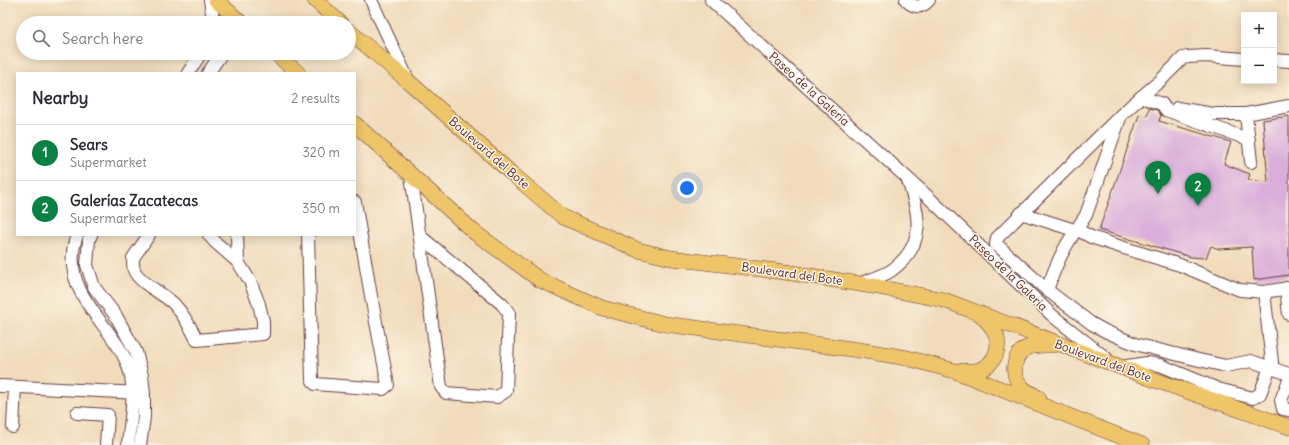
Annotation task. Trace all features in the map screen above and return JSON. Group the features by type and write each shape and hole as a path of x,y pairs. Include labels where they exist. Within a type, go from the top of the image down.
{"main road":[{"path":"216,0 234,16"},
{"path":"315,0 332,16"},
{"name":"Boulevard del Bote","path":"356,37 563,217 638,250 671,258 792,273 944,300 1117,366 1289,427"},
{"path":"283,60 297,72"},
{"path":"356,125 474,232 540,280 602,308 665,324 859,350 906,358 955,371 1142,445"},
{"path":"955,371 979,370 988,365 996,355 998,348 994,329 981,315"},
{"path":"1061,345 1030,346 1018,354 1014,368 1017,378 1023,388 1066,416"}],"street":[{"path":"210,0 213,16"},
{"path":"371,0 408,81"},
{"name":"Paseo de la Galería","path":"711,0 906,177"},
{"path":"906,0 910,4 919,6 925,5 929,0"},
{"path":"1241,59 1206,56 1188,56 1183,58 1162,80 1121,115 1021,213 997,238 996,244 1047,290 1092,324 1135,344 1226,366 1251,361 1289,374"},
{"path":"189,72 197,60"},
{"path":"209,72 217,60"},
{"path":"1277,60 1289,61"},
{"path":"1141,97 1184,110 1205,113 1246,114 1289,106"},
{"path":"1162,104 1166,110 1248,139"},
{"path":"1246,114 1251,162"},
{"path":"1047,290 1056,266 1070,239 1078,230 1086,215 1121,115"},
{"path":"411,175 441,386 446,393 497,397 506,391 509,313 502,304 420,236"},
{"path":"857,284 892,270 906,257 914,245 918,227 917,214 915,200 906,177"},
{"name":"Paseo de la Galeria","path":"906,177 1054,317 1117,366"},
{"path":"308,236 312,379 315,384 383,389 388,385 356,208"},
{"path":"1021,213 1078,230 1114,244 1180,265 1240,290 1264,292 1288,288 1289,314"},
{"path":"76,236 72,253 74,272 79,288 87,303 122,351 138,393 144,417 140,445"},
{"path":"90,236 87,264 94,287 116,316 136,352 142,376 128,445"},
{"path":"148,236 133,258 134,269 140,279 173,302 187,319 197,340 263,334 263,320 260,304 250,281 238,262 214,242 210,236"},
{"path":"237,236 238,262"},
{"path":"1117,366 1147,363 1160,365 1218,389 1253,398 1260,394 1272,362 1264,292"},
{"path":"1289,380 1281,400 1283,409 1289,410"},
{"path":"0,386 138,393"},
{"path":"13,427 15,387"},
{"path":"77,413 108,415 106,445"}],"building":[{"path":"1149,108 1157,110 1161,115 1159,121 1231,142 1224,164 1250,174 1248,180 1268,182 1263,120 1289,116 1289,275 1254,280 1252,247 1219,249 1211,246 1206,258 1191,257 1099,230 1139,115 1147,116"}],"place":[{"name":"Sears","path":"1158,194"},
{"name":"Galerías Zacatecas","path":"1198,206"}]}
